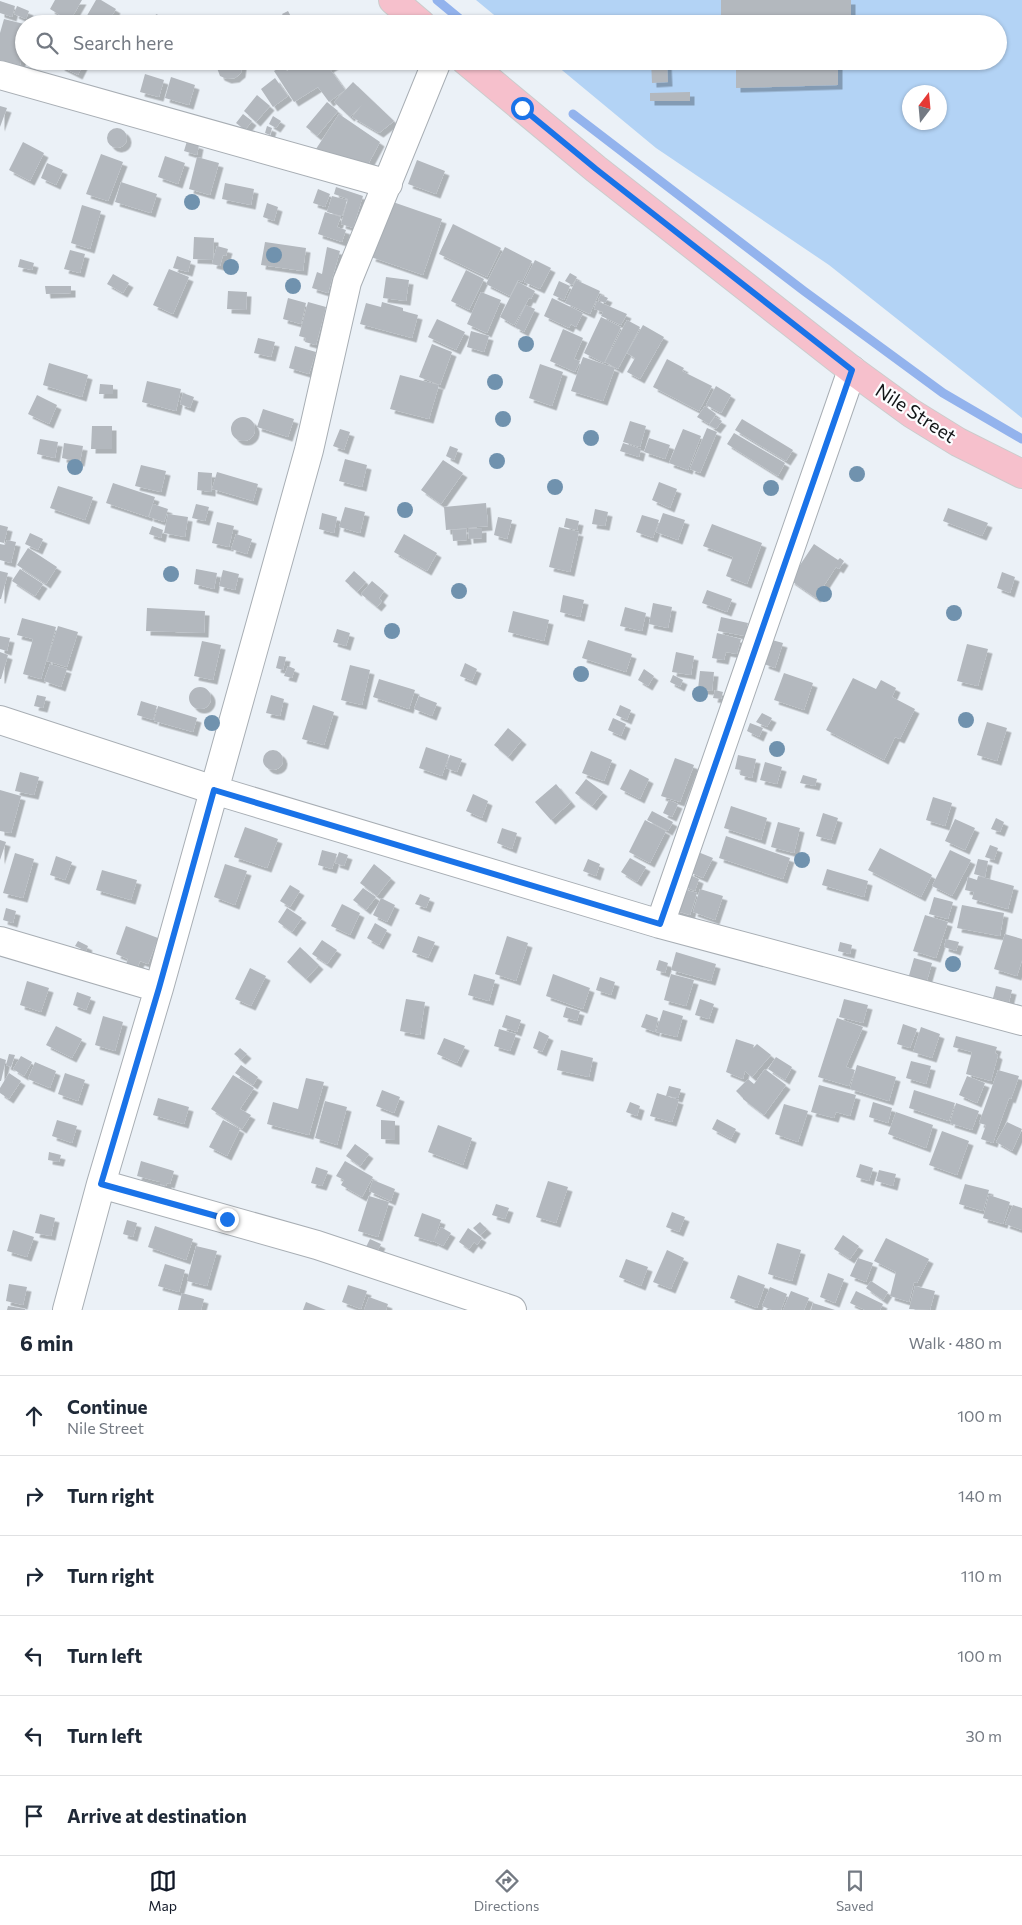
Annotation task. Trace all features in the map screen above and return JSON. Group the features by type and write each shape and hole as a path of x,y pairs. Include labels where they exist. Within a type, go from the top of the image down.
{"main road":[{"path":"393,0 410,15"},
{"name":"Nile Street","path":"477,70 596,169 852,370 911,413 958,442 1022,474"}],"street":[{"path":"66,1310 159,988 309,450 347,282 433,70"},
{"path":"0,75 388,184"},
{"path":"660,924 852,370"},
{"path":"0,720 214,790 660,924 1022,1021"},
{"path":"0,941 159,988"},
{"path":"101,1184 317,1245 512,1310"}],"shaded area":[{"path":"476,0 1022,0 1022,418 829,265 656,148 562,70 1007,70 1007,15 494,15"}],"building":[{"path":"55,0 82,0 73,15 60,15 50,9"},
{"path":"96,0 101,0 116,9 112,15 87,15"},
{"path":"721,0 851,0 851,15 721,15"},
{"path":"0,1 15,6 12,17 0,13"},
{"path":"17,6 29,11 28,15 14,14"},
{"path":"288,11 290,15 283,15"},
{"path":"4,19 15,22 15,64 0,60 0,33"},
{"path":"68,70 80,70 78,75"},
{"path":"218,70 241,70 241,73 235,78 227,79 220,76"},
{"path":"330,70 345,90 329,102 318,87 294,102 274,71"},
{"path":"651,70 667,70 668,82 652,83"},
{"path":"736,70 838,70 838,85 736,88"},
{"path":"145,74 164,80 159,97 140,92"},
{"path":"171,77 195,85 189,105 165,98"},
{"path":"275,78 288,96 273,107 261,89"},
{"path":"353,82 394,121 379,133 352,117 362,105 350,117 334,102"},
{"path":"690,92 690,101 650,101 650,93"},
{"path":"257,95 270,106 256,122 244,111"},
{"path":"327,102 338,111 317,136 306,127"},
{"path":"0,106 7,108 0,127"},
{"path":"243,114 252,121 245,130 236,123"},
{"path":"339,114 380,142 363,174 314,152"},
{"path":"273,116 281,121 276,128 269,124"},
{"path":"267,126 272,128 270,135 265,133"},
{"path":"117,128 124,131 127,138 124,145 117,148 110,145 107,138 110,131"},
{"path":"187,141 199,145 197,155 184,151"},
{"path":"23,142 44,153 30,181 9,170"},
{"path":"101,154 123,162 108,201 86,194"},
{"path":"165,156 185,163 178,184 158,177"},
{"path":"197,157 219,163 210,195 189,189"},
{"path":"417,160 445,171 436,194 408,184"},
{"path":"47,163 63,170 56,185 41,178"},
{"path":"121,182 157,194 151,213 115,202"},
{"path":"225,183 254,189 251,205 222,199"},
{"path":"336,187 363,196 353,228 341,224 348,199 334,194"},
{"path":"318,189 330,194 325,207 313,203"},
{"path":"332,196 347,200 342,216 327,212"},
{"path":"390,201 442,219 423,275 371,257"},
{"path":"267,203 278,207 274,221 263,217"},
{"path":"82,205 101,211 90,249 71,243"},
{"path":"325,212 341,217 337,227 346,230 342,242 318,234"},
{"path":"453,224 501,248 487,277 439,254"},
{"path":"194,237 214,238 213,260 193,259"},
{"path":"265,242 306,248 303,271 261,265"},
{"path":"217,246 228,249 226,256 223,255 220,266 212,264"},
{"path":"327,247 340,251 328,293 312,288 317,272 322,274"},
{"path":"505,247 532,261 522,282 518,280 510,296 486,284"},
{"path":"70,250 85,254 80,273 64,269"},
{"path":"177,256 191,261 188,272 173,268"},
{"path":"20,259 34,263 32,270 18,267"},
{"path":"535,260 551,268 540,289 524,282"},
{"path":"169,269 189,277 173,314 153,305"},
{"path":"466,270 484,279 469,310 451,301"},
{"path":"570,273 577,277 572,285 565,281"},
{"path":"113,274 129,283 123,293 107,284"},
{"path":"386,277 409,280 406,301 383,298"},
{"path":"576,280 600,291 590,314 565,303"},
{"path":"559,281 570,286 564,300 553,295"},
{"path":"518,282 535,291 514,325 500,317"},
{"path":"45,286 71,286 71,293 46,294"},
{"path":"228,291 247,292 246,310 227,309"},
{"path":"481,292 501,300 487,333 467,324"},
{"path":"601,295 608,298 605,303 598,300"},
{"path":"288,298 306,303 301,324 283,319"},
{"path":"552,298 583,313 576,327 571,324 569,328 544,316"},
{"path":"597,301 627,314 621,325 601,316 603,312 594,309"},
{"path":"308,302 326,307 316,345 305,342 306,338 299,336"},
{"path":"382,302 418,315 412,338 360,324 366,303 381,307"},
{"path":"526,305 535,309 524,332 515,327"},
{"path":"601,317 621,327 604,363 584,353"},
{"path":"437,319 465,332 456,350 428,337"},
{"path":"627,320 640,327 618,369 605,362"},
{"path":"643,325 664,337 640,379 627,372 635,358 627,353"},
{"path":"563,329 583,338 574,359 580,361 575,372 550,361"},
{"path":"471,331 489,336 484,352 467,347"},
{"path":"258,338 275,342 271,357 254,353"},
{"path":"432,344 452,352 440,385 419,377"},
{"path":"295,346 316,352 309,374 289,368"},
{"path":"583,357 615,368 603,401 571,391"},
{"path":"667,359 684,368 682,371 712,386 699,411 653,387"},
{"path":"49,363 88,375 82,397 43,385"},
{"path":"540,364 563,372 552,406 529,398"},
{"path":"400,375 439,385 429,419 390,409"},
{"path":"147,381 181,389 176,411 142,402"},
{"path":"100,384 113,385 113,394 99,394"},
{"path":"716,386 731,395 721,413 706,405"},
{"path":"183,393 194,397 190,408 180,404"},
{"path":"37,395 57,405 49,424 28,414"},
{"path":"705,406 716,414 709,424 697,417"},
{"path":"263,409 294,419 288,437 257,427"},
{"path":"243,417 252,420 255,429 252,438 243,441 234,438 231,429 234,420"},
{"path":"715,417 722,421 716,429 709,425"},
{"path":"742,419 793,450 786,461 735,430"},
{"path":"630,421 646,426 640,447 623,442"},
{"path":"92,426 112,426 112,449 91,449"},
{"path":"707,428 717,432 700,473 690,469"},
{"path":"340,429 350,432 344,450 333,446"},
{"path":"683,429 701,436 688,470 669,463"},
{"path":"734,433 785,463 778,476 727,444"},
{"path":"649,438 670,445 665,459 644,452"},
{"path":"40,439 58,442 55,458 37,454"},
{"path":"64,443 83,446 80,462 62,458"},
{"path":"623,443 641,449 639,457 620,451"},
{"path":"450,446 458,449 454,460 446,456"},
{"path":"345,459 367,465 362,487 339,481"},
{"path":"443,460 463,473 441,504 421,490"},
{"path":"141,465 166,471 161,492 135,486"},
{"path":"198,472 212,473 211,492 197,490"},
{"path":"217,472 258,484 253,501 212,489"},
{"path":"659,482 677,489 670,508 652,500"},
{"path":"113,483 155,497 148,517 106,503"},
{"path":"58,486 93,497 85,520 50,508"},
{"path":"486,503 488,526 446,530 444,507"},
{"path":"153,504 168,509 164,522 149,517"},
{"path":"196,504 209,507 205,521 192,518"},
{"path":"345,507 365,512 360,533 339,527"},
{"path":"948,508 988,523 982,536 943,521"},
{"path":"595,509 608,512 605,526 592,524"},
{"path":"322,513 337,517 334,533 319,529"},
{"path":"663,513 685,520 678,540 656,532"},
{"path":"168,514 188,517 185,537 164,533"},
{"path":"642,515 659,520 653,538 636,532"},
{"path":"498,517 512,520 507,539 494,535"},
{"path":"566,518 579,521 577,530 564,527"},
{"path":"217,522 234,526 229,547 212,543"},
{"path":"712,524 762,543 747,584 726,576 733,557 703,546"},
{"path":"0,525 8,527 4,543 0,542"},
{"path":"152,526 163,530 161,538 149,534"},
{"path":"559,527 579,532 570,572 549,567"},
{"path":"482,528 482,538 469,539 468,529"},
{"path":"466,529 467,540 453,541 452,530"},
{"path":"30,533 43,539 38,550 25,544"},
{"path":"236,534 252,539 247,554 231,549"},
{"path":"404,534 437,553 427,571 394,552"},
{"path":"7,540 16,542 11,563 0,560 0,544 5,545"},
{"path":"814,544 838,560 840,558 844,561 839,569 836,567 816,598 790,580"},
{"path":"28,548 57,567 46,584 17,565"},
{"path":"20,569 43,584 35,596 12,581"},
{"path":"196,569 217,573 214,589 194,584"},
{"path":"223,570 239,574 235,590 219,586"},
{"path":"0,571 8,573 1,599 0,599"},
{"path":"354,571 366,582 357,592 345,581"},
{"path":"1002,572 1015,577 1010,593 997,588"},
{"path":"372,581 384,591 379,598 382,601 377,607 361,594"},
{"path":"707,590 732,599 727,612 702,603"},
{"path":"563,595 584,600 580,617 560,612"},
{"path":"653,603 672,607 668,628 649,624"},
{"path":"625,607 646,613 642,631 620,626"},
{"path":"147,608 205,611 204,633 146,631"},
{"path":"513,611 549,620 544,641 508,632"},
{"path":"721,617 748,623 745,636 718,631"},
{"path":"22,618 56,627 41,679 23,674 33,639 17,635"},
{"path":"58,626 78,632 67,667 47,661"},
{"path":"337,629 350,633 346,646 333,642"},
{"path":"717,633 741,639 737,654 726,652 724,660 712,658"},
{"path":"0,636 10,638 7,651 0,649"},
{"path":"588,640 632,654 626,672 582,658"},
{"path":"772,640 783,643 775,668 764,664"},
{"path":"202,641 221,645 213,680 194,676"},
{"path":"967,644 988,649 978,686 957,681"},
{"path":"0,652 8,655 1,679 0,679"},
{"path":"676,652 694,656 691,675 672,672"},
{"path":"279,656 286,657 283,670 276,668"},
{"path":"465,663 477,669 472,681 460,676"},
{"path":"50,664 67,669 61,687 44,681"},
{"path":"350,665 370,670 362,705 341,700"},
{"path":"288,666 295,669 292,678 284,676"},
{"path":"644,669 654,676 648,686 638,680"},
{"path":"700,671 714,672 712,691 698,689"},
{"path":"784,673 813,683 804,710 774,700"},
{"path":"673,675 683,680 680,687 670,682"},
{"path":"853,678 876,689 881,680 896,688 892,697 915,709 900,739 895,737 884,760 826,730"},
{"path":"379,679 415,690 409,709 373,697"},
{"path":"200,687 208,690 211,698 208,706 200,709 192,706 189,698 192,690"},
{"path":"715,690 723,692 721,699 713,698"},
{"path":"37,695 46,697 43,708 34,706"},
{"path":"271,695 284,699 280,716 266,713"},
{"path":"419,696 437,703 432,716 414,709"},
{"path":"141,701 157,706 153,720 137,715"},
{"path":"313,705 334,712 324,745 302,739"},
{"path":"620,705 631,710 627,720 616,715"},
{"path":"158,706 197,718 193,732 154,721"},
{"path":"762,713 772,718 767,727 756,722"},
{"path":"613,718 626,724 621,736 608,730"},
{"path":"987,722 1007,728 997,761 977,755"},
{"path":"750,723 763,728 759,737 747,731"},
{"path":"508,728 522,740 508,757 494,745"},
{"path":"426,747 449,755 442,776 419,768"},
{"path":"273,750 280,753 283,760 280,767 273,770 266,767 263,760 266,753"},
{"path":"591,751 612,760 604,781 582,773"},
{"path":"450,755 462,759 457,772 446,768"},
{"path":"738,755 756,759 752,778 740,775 741,770 735,769"},
{"path":"675,758 694,765 680,802 661,796"},
{"path":"765,762 782,767 777,784 760,780"},
{"path":"630,769 649,779 640,799 620,789"},
{"path":"20,772 39,777 34,795 15,791"},
{"path":"803,775 817,779 815,786 800,783"},
{"path":"586,779 603,792 592,806 575,793"},
{"path":"556,784 571,802 551,820 535,802"},
{"path":"0,790 21,796 11,833 0,831"},
{"path":"473,794 488,801 482,818 466,811"},
{"path":"933,797 952,803 945,826 926,820"},
{"path":"669,800 678,804 672,817 663,813"},
{"path":"731,806 767,818 761,840 724,828"},
{"path":"652,811 673,822 668,831 647,820"},
{"path":"823,813 838,818 831,840 816,836"},
{"path":"996,818 1004,822 1000,832 991,829"},
{"path":"955,819 975,828 965,850 945,841"},
{"path":"645,820 666,831 650,863 629,852"},
{"path":"778,822 800,828 794,853 771,847"},
{"path":"245,827 278,839 267,868 234,857"},
{"path":"502,828 517,833 512,849 497,843"},
{"path":"726,836 790,858 783,879 719,858"},
{"path":"0,840 6,842 0,860"},
{"path":"990,845 998,848 994,860 985,857"},
{"path":"880,848 932,875 921,897 868,870"},
{"path":"322,850 337,854 332,869 318,865"},
{"path":"950,850 971,860 952,896 932,886"},
{"path":"339,852 348,855 344,866 335,863"},
{"path":"698,852 713,858 703,878 689,872"},
{"path":"15,853 34,859 23,898 3,893"},
{"path":"56,856 72,862 65,880 50,875"},
{"path":"630,858 646,867 637,882 621,872"},
{"path":"588,859 600,864 596,876 583,871"},
{"path":"978,859 988,861 985,877 974,874"},
{"path":"225,864 247,871 235,905 214,897"},
{"path":"374,864 391,878 377,896 360,883"},
{"path":"827,869 868,881 864,897 822,885"},
{"path":"102,870 137,880 131,900 96,890"},
{"path":"688,874 699,879 695,891 683,886"},
{"path":"978,876 1014,886 1008,909 972,899 974,892 965,890 968,877 977,880"},
{"path":"290,885 300,891 290,907 280,901"},
{"path":"363,888 376,897 366,910 353,900"},
{"path":"680,888 697,893 690,915 674,910"},
{"path":"700,889 723,896 715,920 693,912"},
{"path":"420,894 430,898 426,908 415,904"},
{"path":"934,897 953,902 948,919 929,914"},
{"path":"381,898 395,905 387,922 373,915"},
{"path":"342,904 360,913 350,935 331,926"},
{"path":"962,905 1004,913 1000,936 957,928"},
{"path":"6,908 16,911 13,923 3,920"},
{"path":"287,908 302,918 292,932 278,922"},
{"path":"925,915 948,922 936,958 913,951"},
{"path":"375,923 387,930 379,945 367,938"},
{"path":"126,926 158,938 148,964 140,961 136,971 125,967 128,959 116,954"},
{"path":"1005,934 1022,939 1022,960 1017,976 994,969"},
{"path":"418,936 435,942 428,958 412,952"},
{"path":"507,936 528,943 516,981 495,974"},
{"path":"946,939 959,942 956,951 944,947"},
{"path":"322,940 337,950 327,964 312,954"},
{"path":"78,941 88,946 86,951 75,946"},
{"path":"840,942 852,945 850,954 838,951"},
{"path":"300,947 319,965 306,979 287,962"},
{"path":"676,952 716,964 711,981 671,970"},
{"path":"914,958 932,963 926,984 908,979"},
{"path":"659,960 668,963 665,973 656,970"},
{"path":"250,968 266,976 251,1006 235,999"},
{"path":"474,974 495,980 489,1001 468,995"},
{"path":"553,974 590,988 583,1009 546,996"},
{"path":"671,974 694,980 686,1006 664,1000"},
{"path":"600,977 615,982 611,995 596,990"},
{"path":"27,981 49,988 41,1012 20,1005"},
{"path":"996,986 1012,990 1009,1002 993,998"},
{"path":"77,992 91,997 86,1010 73,1005"},
{"path":"406,999 425,1002 420,1035 400,1031"},
{"path":"700,999 714,1004 709,1019 695,1015"},
{"path":"844,999 868,1005 863,1023 839,1017"},
{"path":"566,1007 580,1011 577,1021 563,1017"},
{"path":"663,1010 683,1016 677,1037 656,1032"},
{"path":"646,1014 658,1018 655,1032 641,1027"},
{"path":"506,1015 521,1020 517,1032 502,1027"},
{"path":"103,1016 123,1022 115,1051 95,1045"},
{"path":"837,1018 863,1027 846,1067 855,1070 849,1086 818,1077"},
{"path":"903,1024 917,1029 910,1048 897,1044"},
{"path":"56,1026 82,1039 72,1058 46,1045"},
{"path":"921,1027 940,1034 932,1058 913,1052"},
{"path":"499,1029 516,1034 510,1051 494,1046"},
{"path":"539,1031 549,1036 542,1052 533,1048"},
{"path":"956,1036 997,1047 995,1053 998,1055 991,1081 966,1074 972,1052 953,1047"},
{"path":"444,1038 465,1046 457,1063 437,1054"},
{"path":"736,1039 754,1045 753,1048 757,1044 771,1055 752,1077 745,1071 743,1079 726,1072"},
{"path":"240,1048 247,1054 241,1060 234,1054"},
{"path":"561,1050 593,1058 589,1077 557,1070"},
{"path":"9,1054 15,1055 11,1067 6,1065"},
{"path":"21,1056 32,1062 24,1076 13,1069"},
{"path":"776,1057 792,1067 785,1080 768,1069"},
{"path":"0,1058 6,1060 1,1081 0,1081"},
{"path":"911,1061 931,1066 926,1084 906,1078"},
{"path":"35,1062 56,1071 50,1088 28,1079"},
{"path":"241,1065 258,1077 253,1085 235,1073"},
{"path":"857,1065 896,1077 889,1101 850,1089"},
{"path":"765,1069 786,1085 764,1115 743,1099 736,1091 748,1079 754,1084"},
{"path":"998,1070 1019,1076 993,1143 981,1139 986,1125 979,1123"},
{"path":"9,1073 21,1081 9,1099 0,1093 0,1088"},
{"path":"65,1073 85,1080 78,1101 58,1094"},
{"path":"233,1075 254,1088 240,1109 251,1115 242,1129 211,1109"},
{"path":"967,1076 985,1083 977,1103 959,1095"},
{"path":"306,1078 324,1082 309,1135 267,1124 273,1102 298,1109"},
{"path":"819,1085 856,1095 850,1116 836,1112 834,1118 811,1112"},
{"path":"669,1086 681,1089 678,1098 666,1096"},
{"path":"382,1090 400,1097 394,1113 376,1106"},
{"path":"914,1090 955,1103 949,1121 909,1108"},
{"path":"657,1093 679,1100 672,1122 650,1116"},
{"path":"158,1098 189,1107 184,1124 153,1115"},
{"path":"325,1101 347,1107 337,1145 315,1138"},
{"path":"630,1102 640,1106 637,1116 626,1112"},
{"path":"873,1102 892,1108 888,1123 869,1117"},
{"path":"956,1103 979,1111 972,1130 950,1123"},
{"path":"784,1104 808,1111 798,1142 775,1134"},
{"path":"896,1112 933,1125 926,1148 888,1134"},
{"path":"717,1119 736,1129 731,1139 712,1129"},
{"path":"57,1120 77,1126 72,1143 52,1136"},
{"path":"223,1120 240,1129 227,1156 209,1147"},
{"path":"381,1120 395,1121 395,1140 381,1139"},
{"path":"1007,1122 1022,1129 1012,1151 996,1142"},
{"path":"438,1125 472,1138 463,1165 428,1152"},
{"path":"942,1131 969,1141 957,1175 929,1165"},
{"path":"355,1144 369,1154 360,1166 346,1156"},
{"path":"49,1152 61,1155 59,1162 48,1160"},
{"path":"141,1161 174,1171 170,1184 167,1183 166,1186 160,1184 160,1182 137,1176"},
{"path":"345,1161 373,1177 362,1197 341,1185 344,1180 336,1176"},
{"path":"860,1164 873,1168 869,1181 856,1177"},
{"path":"316,1167 328,1171 322,1186 311,1183"},
{"path":"879,1170 896,1174 893,1186 876,1181"},
{"path":"373,1180 395,1189 391,1201 369,1191"},
{"path":"548,1181 568,1187 556,1223 536,1217"},
{"path":"965,1184 989,1190 983,1211 959,1204"},
{"path":"989,1195 1010,1202 1003,1224 983,1218"},
{"path":"369,1196 389,1202 378,1237 358,1231"},
{"path":"496,1204 509,1208 505,1219 492,1215"},
{"path":"1013,1205 1022,1208 1022,1230 1005,1224"},
{"path":"672,1212 685,1217 679,1232 666,1227"},
{"path":"422,1213 441,1220 434,1240 441,1227 451,1233 443,1246 414,1236"},
{"path":"40,1214 55,1218 51,1236 35,1233"},
{"path":"127,1220 137,1223 133,1237 123,1234"},
{"path":"480,1222 487,1229 480,1235 473,1228"},
{"path":"155,1226 193,1239 186,1260 148,1247"},
{"path":"468,1228 482,1238 477,1245 474,1242 469,1249 459,1242"},
{"path":"13,1230 34,1237 27,1257 7,1251"},
{"path":"843,1235 859,1246 850,1259 834,1249"},
{"path":"886,1238 929,1259 917,1283 914,1282 909,1302 890,1296 896,1272 874,1261"},
{"path":"370,1239 381,1244 377,1252 366,1247"},
{"path":"777,1243 801,1250 792,1281 768,1274"},
{"path":"196,1246 217,1251 207,1286 187,1281"},
{"path":"667,1250 684,1258 671,1289 653,1282"},
{"path":"858,1258 873,1263 866,1282 850,1276"},
{"path":"626,1259 648,1267 641,1286 619,1277"},
{"path":"165,1264 185,1270 179,1292 158,1286"},
{"path":"828,1273 844,1279 835,1303 820,1297"},
{"path":"738,1275 765,1285 757,1308 730,1298"},
{"path":"871,1281 888,1292 883,1300 866,1288"},
{"path":"9,1284 27,1287 23,1305 6,1301"},
{"path":"348,1285 367,1291 361,1309 342,1302"},
{"path":"915,1286 935,1291 930,1310 909,1309"},
{"path":"770,1287 787,1294 781,1310 772,1310 762,1306"},
{"path":"791,1291 809,1298 804,1310 783,1310"},
{"path":"856,1291 883,1304 880,1310 865,1310 850,1303"},
{"path":"182,1293 204,1299 201,1310 178,1310"},
{"path":"369,1297 388,1304 386,1310 364,1310"},
{"path":"306,1302 326,1310 303,1310"},
{"path":"813,1303 835,1310 811,1310"},
{"path":"8,1306 25,1309 25,1310 7,1310"}],"waterway":[{"path":"437,0 455,15"},
{"path":"573,114 804,291 943,393 1022,439"}],"route":[{"path":"227,1219 101,1184 159,988 214,790 660,924 852,370 596,169 522,108"}]}
